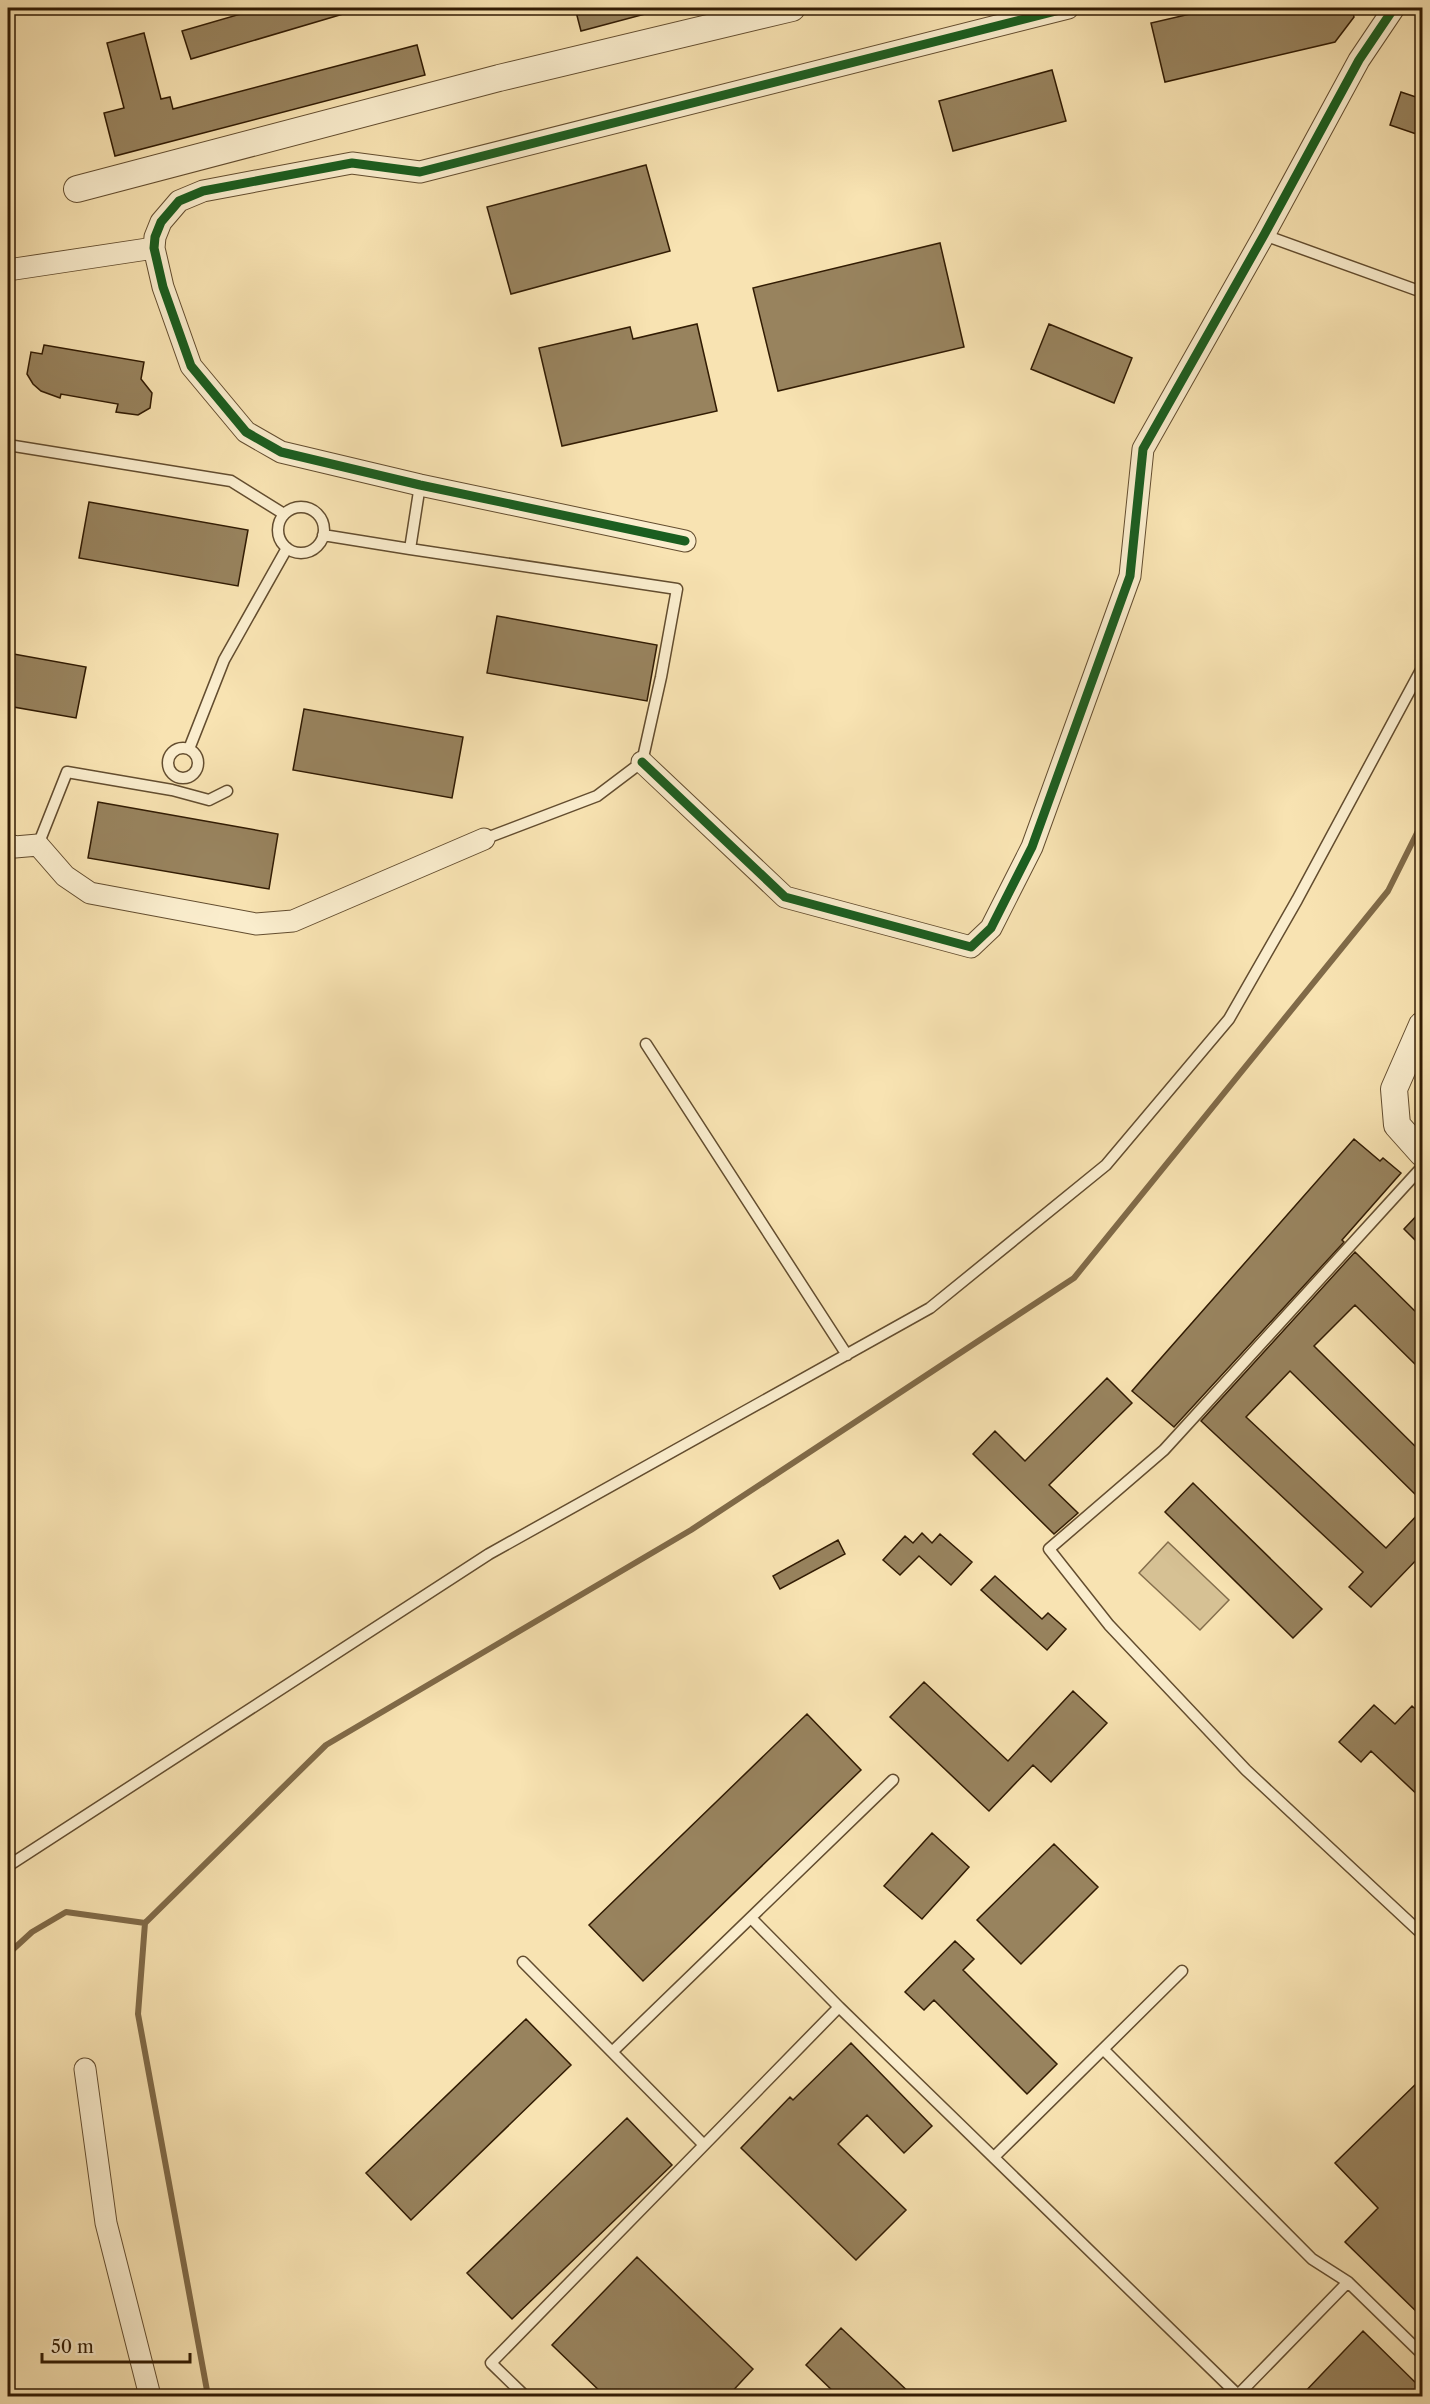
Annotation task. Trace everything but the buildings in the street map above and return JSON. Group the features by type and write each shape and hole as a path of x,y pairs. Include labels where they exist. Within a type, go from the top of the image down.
{"street":[{"path":"77,189 499,78 792,8"},
{"path":"685,541 280,453 246,432 191,366 163,287 154,248 155,237 169,212 179,201 203,191 351,163 420,172 1068,8"},
{"path":"642,762 785,897 971,947 991,928 1032,847 1130,576 1143,449 1264,235 1359,60 1394,8"},
{"path":"8,270 154,248"},
{"path":"8,844 15,847 38,845 65,876 90,893 256,924 293,921 484,839"},
{"path":"1422,1025 1394,1089 1397,1125 1422,1153"},
{"path":"85,2069 106,2223 150,2397"}],"lane":[{"path":"1264,235 1422,292"},
{"path":"8,445 231,481 284,514"},
{"path":"410,549 420,485"},
{"path":"298,507 312,509 322,520 323,535 315,548 309,551 294,551 287,548 279,535 278,527 284,514 298,507"},
{"path":"323,535 677,589 642,762 597,796 484,839"},
{"path":"189,750 224,660 287,548"},
{"path":"8,1866 489,1554 930,1308 1106,1165 1229,1019 1297,900 1422,668"},
{"path":"180,748 189,750 196,756 197,766 188,777 178,776 171,771 169,757 180,748"},
{"path":"38,845 67,772 172,790 209,800 227,791"},
{"path":"172,790 178,776"},
{"path":"646,1044 847,1355"},
{"path":"1422,1167 1164,1450 1049,1549 1108,1625 1246,1770 1422,1934"},
{"path":"612,2052 893,1780"},
{"path":"751,1918 838,2007 1238,2396 1348,2282"},
{"path":"523,1962 704,2145"},
{"path":"994,2157 1182,1971"},
{"path":"525,2397 491,2363 838,2007"},
{"path":"1103,2049 1312,2259 1348,2282 1422,2354"}],"shaded area":[{"path":"1168,1542 1229,1600 1200,1630 1139,1573"}],"waterway":[{"path":"208,2396 138,2014 145,1923 326,1745 691,1530 1074,1278 1388,891 1422,823"},
{"path":"8,1954 32,1932 66,1912 145,1923"}],"cycle path":[{"path":"685,541 420,485 281,452 246,432 191,366 163,287 154,248 155,237 161,222 179,201 203,191 352,163 420,172 1068,8"},
{"path":"642,762 785,897 971,947 991,928 1032,847 1130,576 1143,449 1264,235 1359,60 1394,8"}]}
